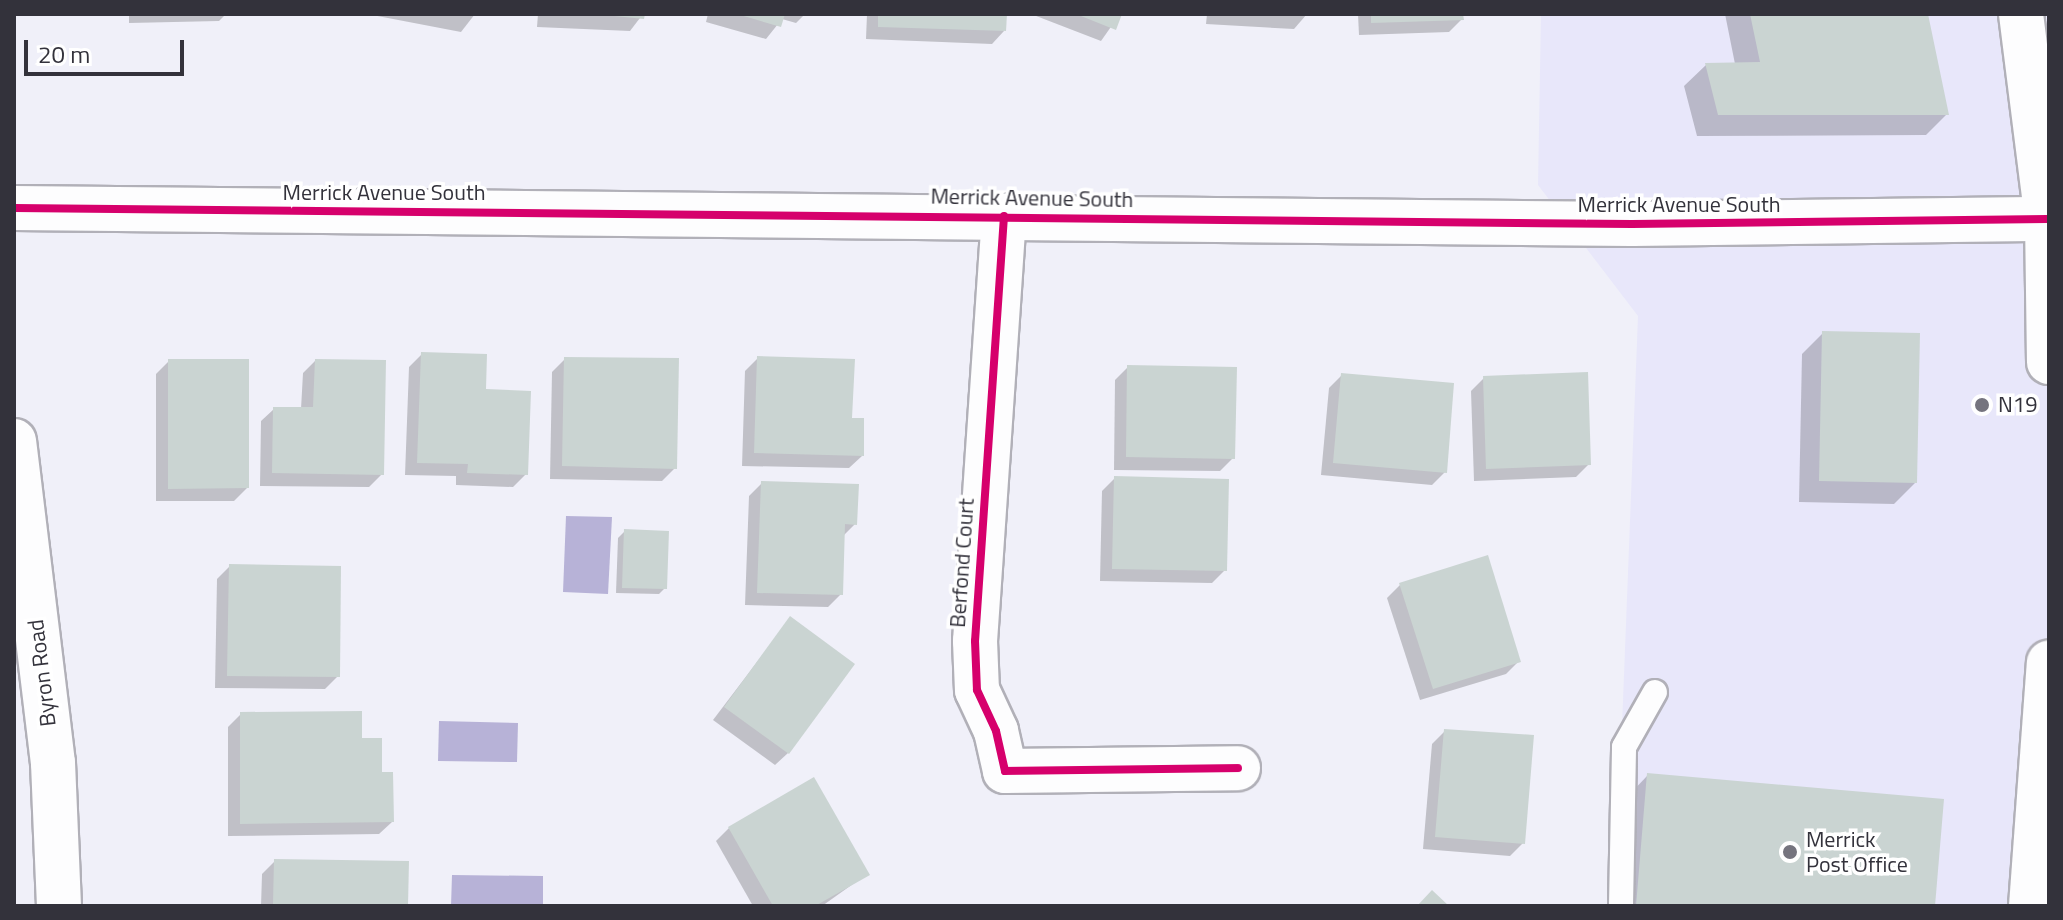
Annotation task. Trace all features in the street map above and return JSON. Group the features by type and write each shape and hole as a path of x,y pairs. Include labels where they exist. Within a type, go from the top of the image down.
{"street":[{"path":"2021,14 2048,219 2049,362"},
{"name":"Merrick Avenue South","path":"14,208 1632,224 2048,219"},
{"name":"Berfond Court","path":"1004,216 975,641 977,690 996,731 1005,771 1238,768"},
{"name":"Byron Road","path":"14,441 53,763 59,906"},
{"path":"2031,906 2049,663"}],"lane":[{"path":"1621,906 1624,747 1655,692"}],"shaded area":[{"path":"1541,14 2049,14 2049,906 1615,906 1638,316 1538,185"},
{"path":"566,516 612,517 608,594 563,592"},
{"path":"439,721 518,723 517,762 438,761"},
{"path":"452,875 543,876 543,906 451,906"}],"building":[{"path":"595,14 645,14 644,19"},
{"path":"737,14 785,14 781,27"},
{"path":"878,14 1007,14 1006,31 878,27"},
{"path":"1076,14 1122,14 1116,30"},
{"path":"1371,14 1463,14 1464,20 1371,23"},
{"path":"1750,14 1928,14 1949,115 1718,115 1705,63 1760,62"},
{"path":"1822,331 1920,333 1917,483 1819,481"},
{"path":"421,352 487,354 486,389 531,391 528,475 467,473 468,464 417,463"},
{"path":"757,356 855,359 852,418 864,418 864,456 754,453"},
{"path":"564,357 679,358 677,469 562,466"},
{"path":"168,359 249,359 249,488 168,489"},
{"path":"315,359 386,360 384,475 272,473 273,407 313,407"},
{"path":"1127,365 1237,367 1235,459 1126,457"},
{"path":"1588,372 1591,465 1486,469 1483,376"},
{"path":"1341,373 1454,383 1447,473 1333,463"},
{"path":"1114,476 1229,479 1227,571 1112,569"},
{"path":"761,481 859,484 857,525 845,524 843,595 757,593"},
{"path":"624,529 669,531 667,589 622,588"},
{"path":"1488,555 1521,662 1433,689 1399,583"},
{"path":"229,564 341,566 340,677 227,676"},
{"path":"790,616 855,664 789,754 724,707"},
{"path":"362,711 362,738 382,738 382,772 393,772 394,822 240,824 240,712"},
{"path":"1444,729 1534,735 1525,844 1435,837"},
{"name":"Merrick Post Office","path":"1647,773 1944,799 1935,906 1636,906"},
{"path":"814,777 870,875 815,906 773,906 728,827"},
{"path":"274,859 409,861 408,906 273,906"},
{"path":"1432,890 1449,906 1417,906"}],"cycle path":[{"path":"14,208 1632,224 2047,219"},
{"path":"1004,216 975,641 977,690 996,731 1005,771 1238,768"}],"place":[{"name":"N19","path":"1982,405"},
{"name":"Merrick Post Office","path":"1790,852"}]}
